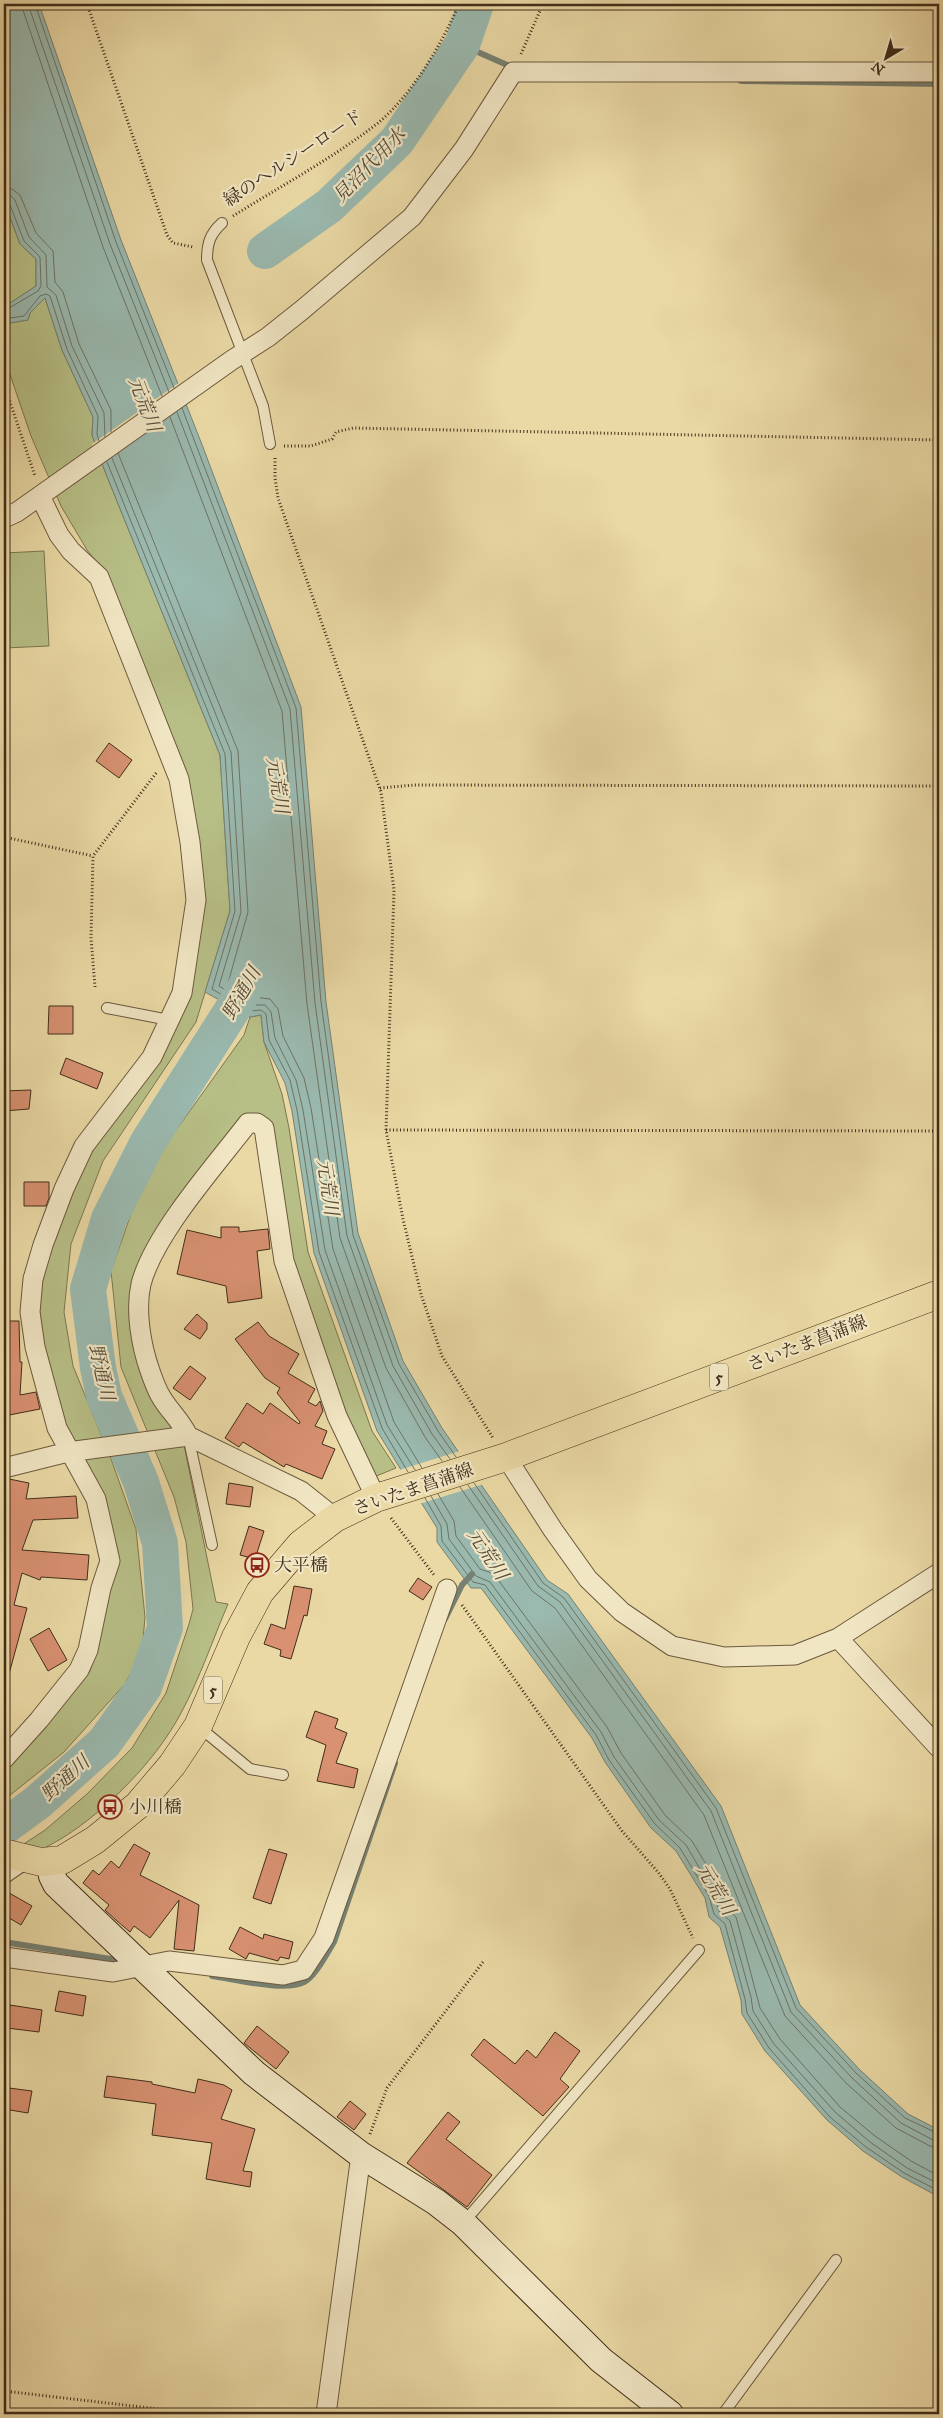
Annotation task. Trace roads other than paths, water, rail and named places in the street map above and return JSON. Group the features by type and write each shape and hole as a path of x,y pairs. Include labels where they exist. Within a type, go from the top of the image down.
{"main road":[{"name":"さいたま菖蒲線","path":"28,1859 62,1860 74,1854 138,1805 172,1765 198,1726 236,1637 260,1592 301,1544 335,1518 380,1497 502,1459 939,1294"}],"street":[{"path":"4,518 268,337 412,217 464,149 513,72 939,72"},
{"path":"4,1759 39,1720 79,1670 88,1650 101,1588 110,1562 96,1499 57,1428 35,1347 30,1312 32,1279 64,1189 84,1146 152,1057 182,993 196,900 190,842 179,779 99,577 71,551 58,535 46,491"},
{"path":"184,1436 182,1423 160,1396 150,1370 142,1342 139,1311 141,1286 148,1263 175,1219 248,1123 257,1123 264,1128 284,1261 292,1289 337,1416 380,1497"},
{"path":"4,1468 70,1452 184,1436 301,1491 335,1518"},
{"path":"502,1459 588,1579 622,1612 672,1646 724,1657 766,1658 795,1656 838,1638 939,1573"},
{"path":"4,1963 114,1972 140,1965 168,1961 282,1975 303,1970 324,1938 446,1589"},
{"path":"838,1638 939,1748"},
{"path":"28,1859 52,1876 56,1884 254,2073 361,2155 436,2202 463,2223 601,2360 670,2414"},
{"path":"326,2414 361,2155"}],"lane":[{"name":"緑のヘルシーロード","path":"222,223 212,232 207,246 207,260 238,356"},
{"path":"238,356 263,406 270,444"},
{"path":"107,1008 170,1020"},
{"path":"184,1436 212,1545"},
{"path":"198,1726 250,1769 282,1775"},
{"path":"4,1880 28,1859"},
{"path":"463,2223 699,1950"},
{"path":"722,2414 836,2260"}],"water":[{"name":"元荒川","path":"4,4 39,4 121,240 201,442 301,707 326,1002 358,1233 403,1361 442,1428 547,1580 568,1594 721,1806 800,2005 860,2070 908,2114 939,2130 939,2197 902,2177 863,2151 827,2120 765,2051 742,2014 741,2000 720,1927 709,1917 705,1898 676,1851 651,1828 605,1762 592,1738 481,1588 471,1588 437,1542 437,1528 377,1431 314,1253 292,1111 285,1083 264,1042 261,1015 250,1017 205,992 230,911 220,755 106,474 92,435 93,417 62,350 45,298 30,313 28,320 4,324 4,307 36,286 36,259 20,244 4,201"}],"waterway":[{"name":"見沼代用水","path":"265,251 329,206 397,141 462,45 476,4"},
{"name":"見沼代用水","path":"265,251 329,206 397,141 462,45 476,4"},
{"path":"462,45 514,68"},
{"path":"741,81 939,84"},
{"name":"野通川","path":"4,1827 38,1802 104,1743 144,1687 165,1628 160,1543 141,1482 104,1396 98,1368 88,1289 109,1219 148,1142 234,1007 258,965"},
{"path":"445,1619 462,1585 472,1574"},
{"path":"212,1976 284,1986 304,1982 312,1975 334,1942 395,1763"},
{"path":"4,1942 123,1961"}],"place":[{"name":"大平橋","path":"257,1565"},
{"name":"小川橋","path":"110,1807"}]}
